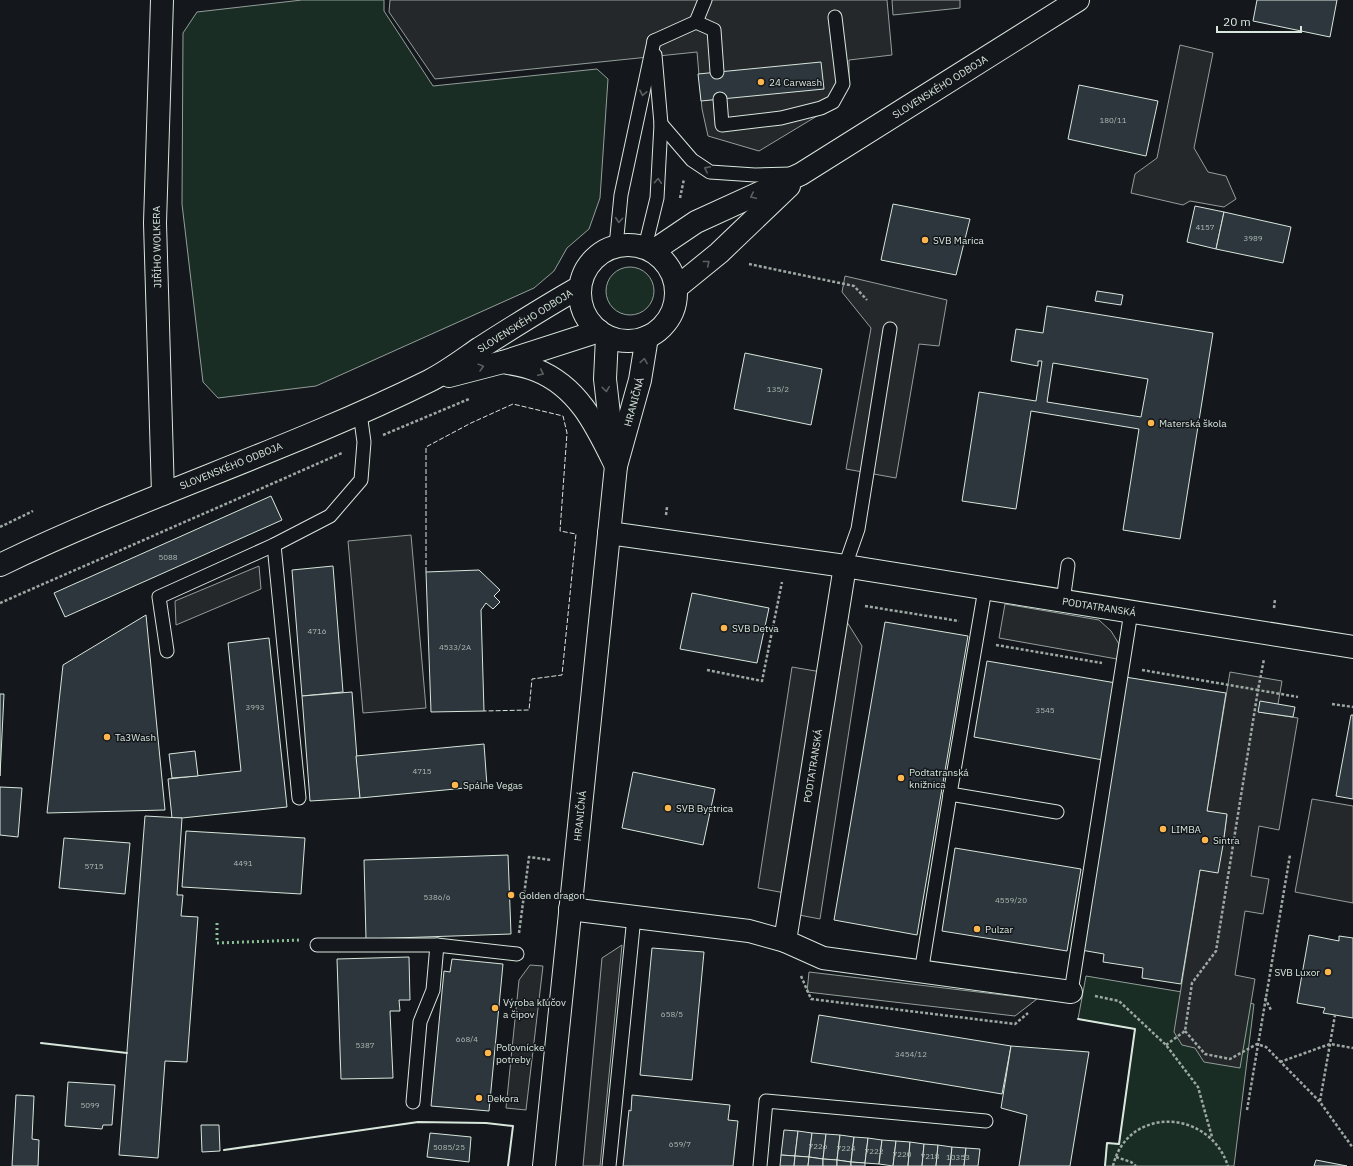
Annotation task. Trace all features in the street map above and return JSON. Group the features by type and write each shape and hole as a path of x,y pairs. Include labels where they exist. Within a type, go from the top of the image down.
{"street":[{"name":"JIŘÍHO WOLKERA","path":"162,0 156,223 163,494"},
{"name":"SLOVENSKÉHO ODBOJA","path":"649,249 696,222 801,174 1078,0"},
{"name":"SLOVENSKÉHO ODBOJA","path":"676,288 720,253 801,174"},
{"path":"631,244 649,249 664,260 673,273 676,288 676,303 670,318 660,329 647,337 634,341 620,341 603,334 590,322 584,312 580,300 580,287 584,273 592,260 603,251 616,246 631,244"},
{"name":"SLOVENSKÉHO ODBOJA","path":"0,565 30,550 360,413 431,380 541,309 580,287"},
{"name":"SLOVENSKÉHO ODBOJA","path":"431,380 503,362 603,334"},
{"name":"HRANIČNÁ","path":"603,334 605,379 616,466"},
{"name":"HRANIČNÁ","path":"544,1166 616,466 640,380 647,337"},
{"path":"503,362 536,370 563,385 592,418 616,466"},
{"name":"PODTATRANSKÁ","path":"609,533 845,566 1353,647"},
{"name":"PODTATRANSKÁ","path":"785,941 845,566"},
{"path":"570,909 749,931 785,941 823,958 921,973 1071,992"}],"lane":[{"path":"654,41 696,22 705,0"},
{"path":"720,100 722,125 781,118 821,108 833,102 843,84 835,17"},
{"path":"696,22 714,30 717,72"},
{"path":"649,249 656,198 661,124 654,41"},
{"path":"616,246 621,195 654,41"},
{"path":"661,124 692,160 710,172 754,175 801,174"},
{"name":"PODTATRANSKÁ","path":"845,566 858,529 890,329"},
{"path":"167,651 159,597 274,545 330,516 361,480 364,442 360,413"},
{"path":"274,545 299,798"},
{"path":"1062,601 1068,565"},
{"path":"921,973 985,589"},
{"path":"1071,992 1131,612"},
{"path":"950,794 1057,812"},
{"path":"609,1166 634,917"},
{"path":"317,945 437,945 516,954"},
{"path":"413,1102 420,1022 432,990 437,945"},
{"path":"760,1166 766,1101 986,1121"}],"path":[{"path":"683,202 680,197 685,176"},
{"path":"749,264 854,286 866,300"},
{"path":"0,603 364,442 472,398"},
{"path":"0,527 33,511"},
{"path":"707,670 762,681 783,576"},
{"path":"840,594 853,604 994,627 991,644 1298,697"},
{"path":"1166,1045 1185,1031 1192,983 1216,951 1258,690 1265,656"},
{"path":"1332,704 1353,707"},
{"path":"1247,1110 1290,855"},
{"path":"516,954 528,858 553,861"},
{"path":"785,941 811,999 1015,1024 1032,1009"},
{"path":"1071,992 1119,1001 1166,1045 1198,1087 1212,1137 1224,1154 1228,1166"},
{"path":"1265,998 1271,1010"},
{"path":"1320,1102 1335,1015"},
{"path":"1185,1031 1205,1054 1230,1059 1257,1044 1266,1047 1320,1102 1353,1148"},
{"path":"1280,1062 1330,1044 1353,1048"},
{"path":"1113,1166 1119,1150 1133,1134 1151,1124 1165,1121 1186,1123 1212,1137"},
{"path":"1116,1157 1131,1162 1136,1166"}],"green space":[{"path":"302,0 384,0 384,11 433,86 597,69 608,79 600,198 589,229 567,248 554,271 534,288 316,386 218,398 203,382 182,204 183,33 197,12"},
{"path":"630,267 639,269 647,274 652,282 654,291 652,300 647,308 639,313 630,315 621,313 613,308 608,300 606,291 608,282 613,274 621,269"},
{"path":"1086,976 1254,1004 1234,1166 1105,1166 1107,1143 1119,1144 1135,1029 1078,1019"}],"shaded area":[{"path":"390,0 887,0 892,55 849,60 849,85 827,110 759,151 708,136 702,109 697,52 435,79 389,12"},
{"path":"892,0 960,0 960,8 893,15"},
{"path":"1180,45 1213,53 1194,148 1208,172 1226,176 1236,199 1224,207 1190,201 1183,205 1131,193 1135,174 1157,158"},
{"path":"845,276 947,300 939,346 919,344 896,478 846,469 871,328 842,292"},
{"path":"411,535 426,708 363,713 348,541"},
{"path":"259,566 261,589 176,625 175,601"},
{"path":"1005,604 1099,620 1111,631 1119,644 1117,659 999,638"},
{"path":"847,622 862,646 820,919 799,915 801,896 758,888 792,667 839,675"},
{"path":"1230,672 1282,681 1278,704 1259,712 1298,718 1279,830 1259,826 1251,876 1269,879 1263,914 1245,911 1235,975 1255,979 1240,1068 1204,1062 1195,1048 1182,1045 1174,1032 1200,870 1223,845 1227,815 1207,811"},
{"path":"1312,799 1353,806 1353,903 1295,892"},
{"path":"622,945 600,1166 583,1166 602,958"},
{"path":"530,965 543,966 526,1110 506,1108 519,980"},
{"path":"809,972 1037,999 1015,1016 807,992"}],"building":[{"path":"1257,0 1337,0 1330,37 1253,21"},
{"name":"24 Carwash","path":"821,62 824,89 701,101 698,74"},
{"path":"1079,85 1158,101 1146,156 1068,139"},
{"name":"SVB Marica","path":"893,204 970,219 956,275 881,260"},
{"path":"1195,206 1224,212 1216,249 1187,242"},
{"path":"1224,212 1291,227 1283,263 1216,249"},
{"path":"1097,291 1123,295 1121,305 1095,301"},
{"name":"Materská škola","path":"1047,306 1213,333 1180,539 1123,530 1139,429 1031,411 1016,509 962,501 979,392 1036,401 1042,361 1038,361 1038,366 1011,361 1016,329 1043,333","holes":["1053,363 1148,379 1141,417 1047,402"]},
{"path":"745,353 822,369 811,425 734,409"},
{"path":"271,496 282,520 65,617 54,593"},
{"path":"333,566 343,692 302,696 292,570"},
{"path":"479,570 500,590 494,596 500,602 493,609 486,603 481,610 484,711 431,712 426,572"},
{"name":"SVB Detva","path":"692,593 769,608 757,663 680,649"},
{"name":"Ta3Wash","path":"146,615 165,810 47,813 63,665"},
{"name":"Podtatranská knižnica","path":"885,622 968,636 917,935 834,920"},
{"path":"269,638 287,807 172,818 168,779 241,771 228,643"},
{"path":"987,661 1116,683 1103,760 974,737"},
{"name":"LIMBA","path":"1125,677 1226,693 1207,811 1227,814 1223,845 1218,873 1200,870 1181,984 1142,978 1143,968 1103,962 1104,954 1081,950"},
{"path":"352,692 360,798 310,801 302,696"},
{"path":"0,694 4,694 0,776"},
{"path":"1260,701 1295,707 1293,717 1258,712"},
{"path":"1351,715 1353,715 1353,799 1336,796"},
{"path":"484,744 487,786 360,798 356,756"},
{"path":"195,751 198,776 172,778 169,754"},
{"name":"SVB Bystrica","path":"633,772 715,789 703,845 622,828"},
{"path":"0,787 22,788 18,837 0,835"},
{"path":"145,816 182,818 177,895 183,895 181,916 198,917 187,1062 165,1061 158,1158 119,1155"},
{"path":"186,831 305,838 301,894 182,887"},
{"path":"64,838 130,843 125,894 59,888"},
{"path":"955,848 1081,869 1067,951 942,931"},
{"path":"508,855 511,934 366,939 364,860"},
{"name":"SVB Luxor","path":"1309,935 1339,941 1339,936 1353,938 1353,1018 1323,1013 1325,1008 1297,1003"},
{"path":"652,948 704,952 692,1080 640,1075"},
{"path":"409,957 410,1000 399,1000 400,1011 390,1011 393,1078 341,1079 337,959"},
{"path":"452,959 503,964 489,1111 431,1106 444,971 450,972"},
{"path":"819,1015 1011,1046 1002,1094 811,1062"},
{"path":"1011,1046 1089,1052 1070,1166 1019,1166 1027,1115 1001,1108"},
{"path":"68,1082 115,1085 112,1125 103,1125 102,1129 65,1126"},
{"path":"16,1095 34,1096 32,1139 39,1140 38,1166 12,1166"},
{"path":"632,1095 730,1105 728,1120 738,1121 733,1166 623,1166"},
{"path":"201,1125 219,1125 220,1151 202,1152"},
{"path":"784,1130 798,1131 795,1156 781,1155"},
{"path":"798,1131 812,1133 809,1157 795,1156"},
{"path":"430,1133 471,1137 469,1162 427,1157"},
{"path":"812,1133 826,1134 823,1159 809,1157"},
{"path":"826,1134 840,1135 837,1160 823,1159"},
{"path":"840,1135 854,1137 851,1162 837,1160"},
{"path":"854,1137 868,1138 865,1163 851,1162"},
{"path":"868,1138 882,1140 879,1164 865,1163"},
{"path":"882,1140 896,1141 893,1166 879,1164"},
{"path":"896,1141 910,1142 908,1166 893,1166"},
{"path":"910,1142 924,1144 922,1166 908,1166"},
{"path":"924,1144 938,1145 936,1166 922,1166"},
{"path":"938,1145 952,1147 950,1166 936,1166"},
{"path":"952,1147 966,1148 964,1166 950,1166"},
{"path":"966,1148 980,1149 978,1166 964,1166"},
{"path":"781,1155 795,1156 794,1166 780,1166"},
{"path":"795,1156 809,1157 808,1166 794,1166"},
{"path":"809,1157 823,1159 823,1166 808,1166"},
{"path":"823,1159 837,1160 837,1166 823,1166"},
{"path":"837,1160 851,1162 851,1166 837,1166"},
{"path":"1316,1160 1347,1166 1314,1166"},
{"path":"851,1162 865,1163 865,1166 851,1166"}],"hedge":[{"path":"217,923 217,943 301,940"}],"fence":[{"path":"426,572 426,447 471,423 513,404 563,416 567,433 560,531 576,534 562,675 532,679 529,710 484,711"}],"wall":[{"path":"1078,1019 1135,1029 1119,1144 1107,1143 1105,1166"},
{"path":"41,1043 127,1053"},
{"path":"224,1150 418,1122 486,1123 513,1126 508,1166"}],"place":[{"name":"24 Carwash","path":"761,82"},
{"name":"SVB Marica","path":"925,240"},
{"name":"Materská škola","path":"1151,423"},
{"name":"SVB Detva","path":"724,628"},
{"name":"Ta3Wash","path":"107,737"},
{"name":"Podtatranská knižnica","path":"901,778"},
{"name":"Spálne Vegas","path":"455,785"},
{"name":"SVB Bystrica","path":"668,808"},
{"name":"LIMBA","path":"1163,829"},
{"name":"Sintra","path":"1205,840"},
{"name":"Golden dragon","path":"511,895"},
{"name":"Pulzar","path":"977,929"},
{"name":"SVB Luxor","path":"1328,972"},
{"name":"Výroba kľúčov a čipov","path":"495,1008"},
{"name":"Poľovnícke potreby","path":"488,1053"},
{"name":"Dekora","path":"479,1098"}]}
